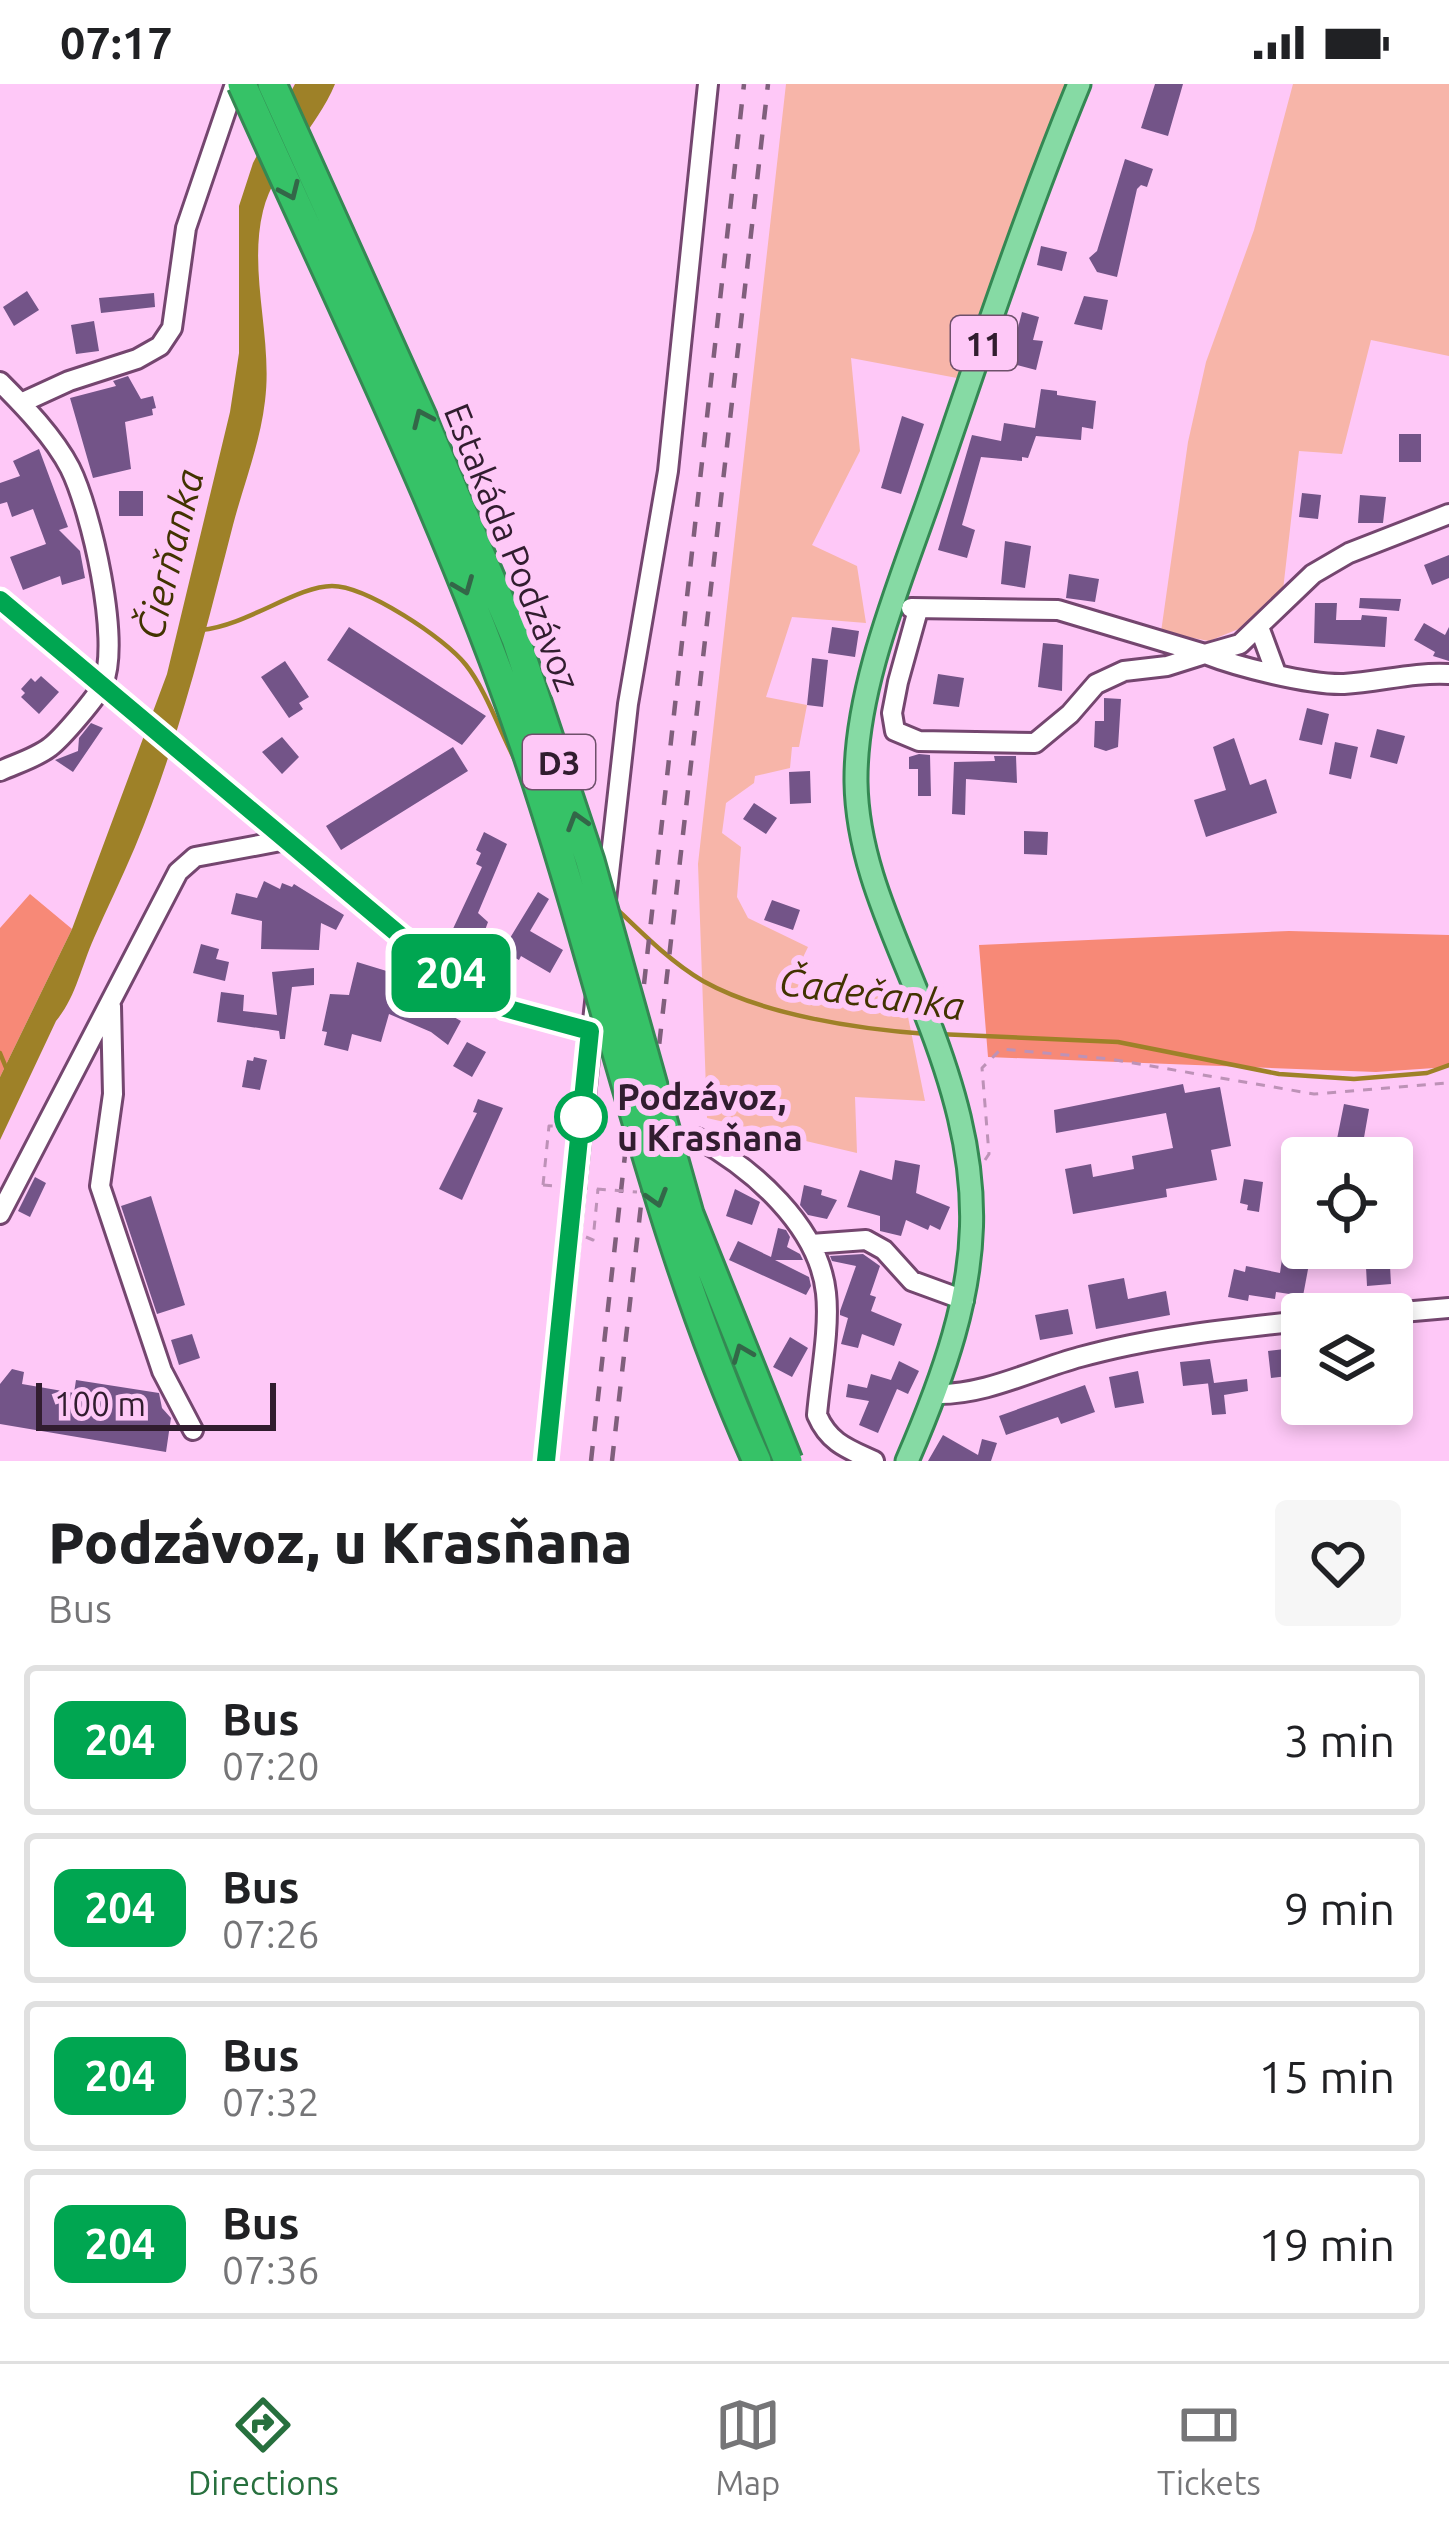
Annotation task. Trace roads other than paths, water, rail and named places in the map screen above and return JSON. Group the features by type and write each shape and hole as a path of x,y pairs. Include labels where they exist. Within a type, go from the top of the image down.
{"highway":[{"name":"Estakáda Podzávoz","path":"238,84 414,469 488,647 543,807 664,1223 757,1461"},
{"name":"Estakáda Podzávoz","path":"272,84 516,639 578,823 689,1214 788,1461"}],"main road":[{"name":"11","path":"907,1461 936,1394 964,1300 972,1251 971,1182 960,1115 943,1055 868,864 856,782 867,695 895,604 1051,152 1079,84"}],"street":[{"path":"21,403 160,346 172,328 186,228 238,84"},
{"path":"545,1461 628,704 668,470 708,84"},
{"path":"0,382 69,466 92,531 103,586 107,663 102,686 50,747 0,771"},
{"path":"918,610 892,713 895,731 919,741 1035,743 1096,684 1124,671 1167,666 1240,644 1313,574 1349,553 1449,514"},
{"path":"0,601 403,938 479,992 537,1020 590,1031"},
{"path":"895,604 918,610 1058,610 1244,670 1342,684 1415,673 1449,674"},
{"path":"1259,627 1276,673"},
{"path":"0,1214 178,872 196,857 286,840"},
{"path":"111,1001 113,1094 100,1186 162,1370 193,1430"},
{"path":"698,1138 769,1190 812,1244 826,1292 818,1415 835,1443 874,1461"},
{"path":"812,1244 866,1240 884,1250 912,1281 964,1300"},
{"path":"1413,1311 1449,1308"},
{"path":"936,1394 964,1394 1081,1357 1133,1346 1281,1324"}],"waterway":[{"name":"Čadečanka","path":"201,630 318,588 347,588 364,595 423,628 466,665 517,764"},
{"name":"Čadečanka","path":"618,910 680,965 727,993 812,1018 927,1034"},
{"name":"Čadečanka","path":"938,1034 1118,1042 1279,1074 1354,1079 1427,1073 1449,1065"},
{"path":"0,1053 7,1070"}],"railway":[{"path":"591,1461 744,84"},
{"path":"612,1461 768,84"}],"place":[{"name":"Podzávoz, u Krasňana","path":"581,1117"}],"water label":[{"name":"Čierňanka","path":"169,554"}]}
